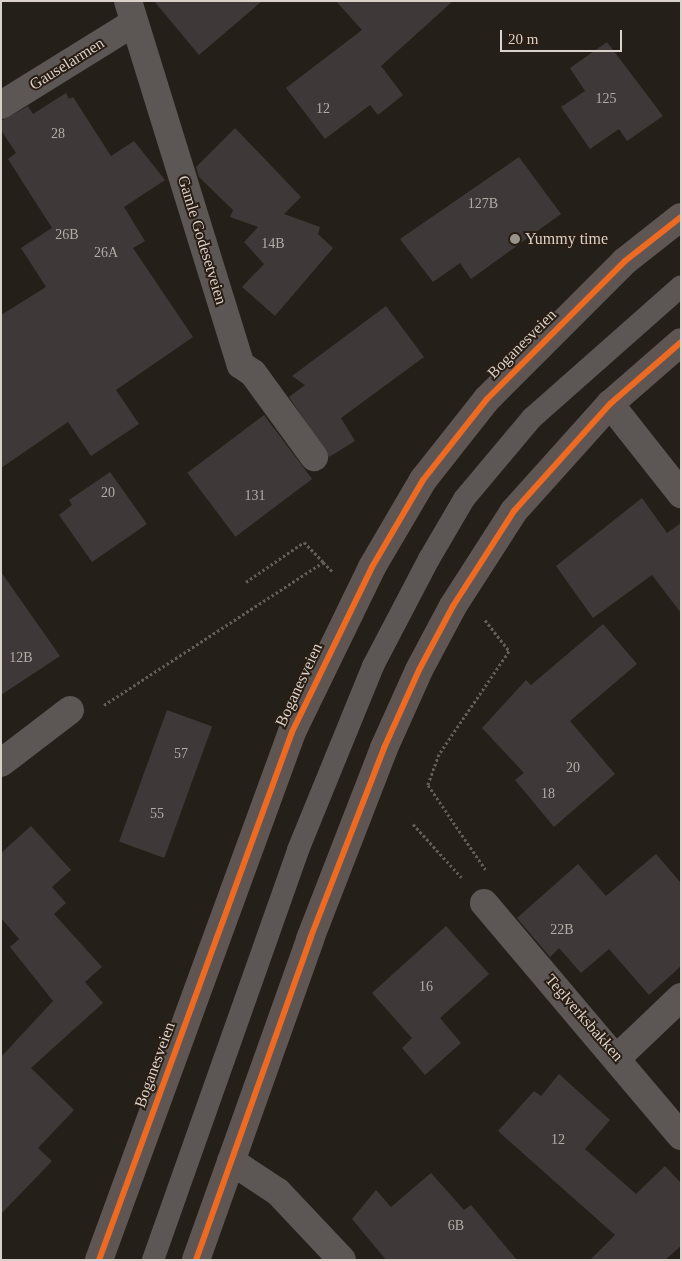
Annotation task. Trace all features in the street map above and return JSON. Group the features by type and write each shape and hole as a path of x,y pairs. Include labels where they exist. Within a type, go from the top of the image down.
{"main road":[{"name":"Boganesveien","path":"99,1260 292,732 372,567 423,480 486,399 625,261 681,218"},
{"path":"196,1260 310,938 384,748 419,670 453,606 514,511 610,404 681,342"}],"street":[{"name":"Gauselarmen","path":"1,105 130,12"},
{"name":"Gamle Godesetveien","path":"130,12 241,365 253,373 314,457"},
{"path":"610,404 681,494"},
{"path":"1,763 70,710"},
{"name":"Teglverksbakken","path":"484,903 618,1057 681,1136"},
{"path":"618,1057 681,997"},
{"path":"231,1161 278,1192 342,1260"}],"lane":[{"path":"153,1260 298,850 373,666 429,560 464,499 532,418 681,286"}],"path":[{"path":"246,582 304,542 337,576"},
{"path":"70,710 93,712 323,562"},
{"path":"413,824 484,903 493,879 428,785 439,754 509,651 491,623 481,618"}],"building":[{"path":"154,1 262,1 199,55"},
{"path":"336,1 453,1 381,66 403,95 378,115 370,105 325,139 286,88 362,30"},
{"path":"607,42 663,116 627,141 619,129 590,149 561,107 585,91 570,68"},
{"path":"66,93 69,99 73,97 111,156 134,141 165,180 124,207 145,241 133,248 193,337 116,390 139,424 91,456 68,422 1,468 1,315 46,287 21,248 52,228 8,159 16,153 1,130 1,121 28,106 33,114"},
{"path":"235,128 301,197 284,214 320,227 318,234 333,248 275,316 242,287 264,264 244,242 258,227 230,217 233,210 199,177 196,167"},
{"path":"519,157 561,214 471,279 460,263 433,282 400,239"},
{"path":"386,306 424,357 341,418 355,441 329,457 289,397 305,385 292,376"},
{"path":"264,415 312,479 235,537 187,473"},
{"path":"110,472 147,524 92,562 59,515 72,505 69,500"},
{"path":"642,498 667,533 681,523 681,613 652,575 593,618 556,566"},
{"path":"1,572 60,656 1,695"},
{"path":"603,624 637,664 570,721 615,774 554,827 515,780 524,773 482,728 526,680 531,685"},
{"path":"167,710 212,726 164,858 119,842"},
{"path":"31,826 71,870 52,887 66,903 54,914 102,967 85,982 103,1003 31,1068 74,1110 38,1148 52,1161 1,1214 1,1057 53,1001 10,947 19,939 1,918 1,853"},
{"path":"656,854 681,883 681,966 649,995 609,949 581,973 559,948 550,957 517,918 578,864 606,896"},
{"path":"446,926 489,974 440,1018 461,1043 425,1075 402,1048 412,1038 372,993"},
{"path":"559,1074 610,1120 585,1149 636,1194 665,1166 681,1183 681,1246 665,1260 590,1260 615,1235 498,1131 534,1091 541,1096"},
{"path":"431,1173 464,1210 471,1205 517,1260 386,1260 352,1219 376,1190 391,1207"}],"cycle path":[{"path":"99,1260 292,732 372,567 423,480 487,399 625,261 681,217"},
{"path":"196,1260 310,939 384,748 419,670 453,606 514,511 610,404 681,342"}],"place":[{"name":"Yummy time","path":"515,239"}]}
